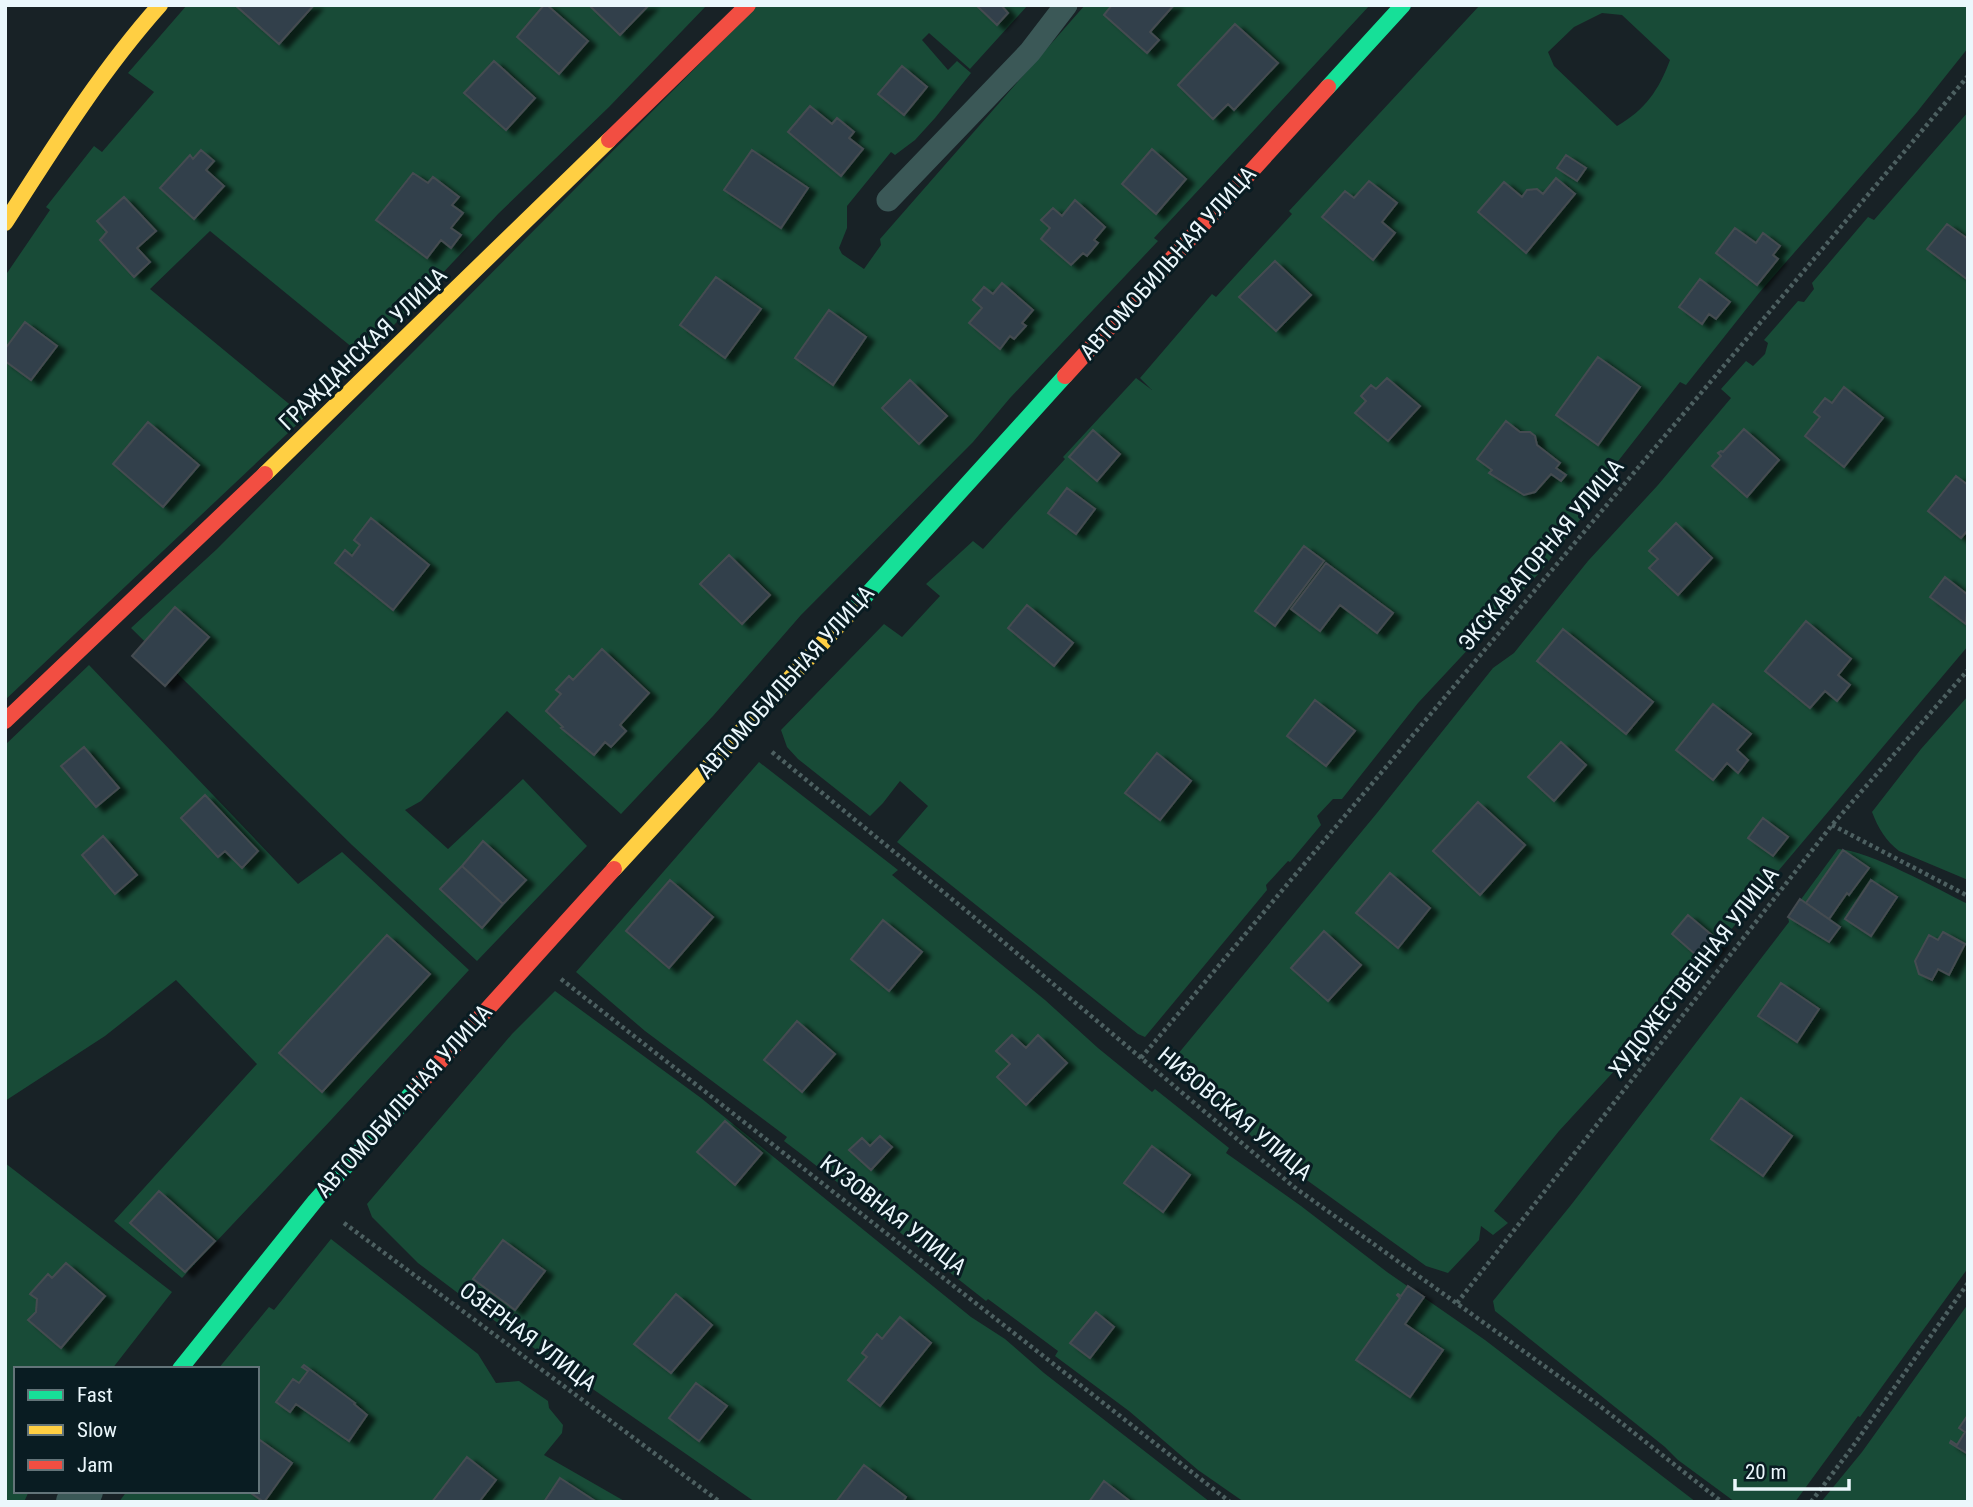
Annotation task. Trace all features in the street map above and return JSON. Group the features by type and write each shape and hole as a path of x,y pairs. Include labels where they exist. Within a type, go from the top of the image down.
{"street":[{"path":"5,223 60,137 160,5"},
{"name":"ГРАЖДАНСКАЯ УЛИЦА","path":"5,721 296,445 748,5"},
{"name":"АВТОМОБИЛЬНАЯ УЛИЦА","path":"182,1367 314,1201 533,957 1403,5"}],"lane":[{"path":"888,200 1030,51 1066,5"}],"path":[{"name":"ЭКСКАВАТОРНАЯ УЛИЦА","path":"1141,1058 1968,76"},
{"name":"ХУДОЖЕСТВЕННАЯ УЛИЦА","path":"1457,1303 1832,825 1968,670"},
{"name":"НИЗОВСКАЯ УЛИЦА","path":"744,729 979,921 1294,1187 1596,1403 1723,1502"},
{"path":"1832,825 1968,895"},
{"name":"КУЗОВНАЯ УЛИЦА","path":"533,957 1230,1502"},
{"name":"ОЗЕРНАЯ УЛИЦА","path":"314,1201 720,1502"},
{"path":"1811,1502 1968,1283"}],"green space":[{"path":"187,5 707,5 609,107 499,213 364,357 210,231 150,289 305,417 5,700 5,276 50,210 46,207 94,146 102,152 154,92 128,73"},
{"path":"758,5 1028,5 970,69 929,33 922,40 948,70 957,61 971,73 915,140 895,155 891,152 847,206 847,228 839,248 842,254 864,269 881,245 880,239 1085,5 1370,5 1154,238 1158,241 1010,398 973,442 801,615 713,716 621,814 507,711 421,801 405,810 448,849 523,779 587,846 477,961 352,845 131,628 217,549"},
{"path":"1480,5 1968,5 1968,48 1917,112 1759,293 1686,385 1680,382 1608,474 1612,477 1542,570 1418,703 1342,799 1333,799 1317,816 1321,825 1290,862 1288,861 1266,885 1267,890 1145,1037 897,842 928,806 900,781 870,816 798,759 787,747 781,730 884,624 902,637 940,596 926,584 973,541 983,549 1136,378 1152,390 1140,378 1212,294 1216,297 1292,214 1289,211","holes":["1602,13 1622,15 1670,60 1650,98 1636,113 1617,126 1554,66 1548,52 1574,27"]},
{"path":"1968,112 1968,646 1779,870 1640,1043 1559,1131 1494,1211 1508,1223 1493,1235 1481,1226 1479,1240 1448,1273 1426,1266 1272,1155 1177,1068 1173,1060 1493,668 1514,653 1588,561 1658,485 1731,398 1721,389 1746,361 1753,366 1765,354 1768,343 1764,340 1798,301 1804,302 1814,289 1812,283 1868,217 1874,220"},
{"path":"89,665 298,884 342,852 469,970 182,1278 114,1221 257,1064 176,980 105,1036 5,1101 5,745"},
{"path":"1968,696 1968,880 1899,851 1883,834 1872,812 1921,749"},
{"path":"759,762 898,870 892,875 1152,1092 1155,1089 1229,1148 1226,1153 1387,1272 1485,1340 1696,1502 1244,1502 1198,1470 1129,1411 1055,1356 1058,1351 988,1299 986,1301 784,1141 787,1137 645,1031 576,972"},
{"path":"1838,849 1885,863 1968,904 1968,1268 1795,1502 1735,1502 1678,1460 1495,1311 1493,1301 1571,1205 1789,922 1788,917"},
{"path":"555,991 701,1098 971,1317 1005,1339 1044,1373 1210,1502 755,1502 495,1321 418,1263 372,1217 367,1204 512,1034"},
{"path":"5,1163 172,1292 114,1367 14,1367 14,1493 28,1493 24,1502 5,1502"},
{"path":"331,1239 478,1354 496,1383 519,1381 548,1401 549,1408 563,1425 562,1433 544,1455 626,1502 119,1502 126,1493 259,1493 259,1367 220,1367 269,1307 274,1310"},
{"path":"1968,1304 1968,1502 1821,1502 1862,1452"}],"building":[{"path":"235,5 314,5 279,44"},
{"path":"544,5 588,41 559,74 517,37"},
{"path":"592,5 649,5 620,35"},
{"path":"976,5 1001,5 1008,13 997,25"},
{"path":"1112,5 1174,5 1150,32 1159,40 1147,53 1104,15"},
{"path":"1235,24 1278,63 1234,110 1228,104 1213,119 1178,85"},
{"path":"494,61 535,98 506,130 464,93"},
{"path":"902,66 927,87 904,115 878,94"},
{"path":"810,106 832,124 837,118 854,132 849,138 863,149 841,176 788,132"},
{"path":"1152,149 1186,179 1156,214 1122,184"},
{"path":"201,150 214,161 206,170 224,186 194,219 160,188 190,155 193,159"},
{"path":"752,150 808,188 781,228 724,190"},
{"path":"1566,155 1586,168 1577,181 1557,168"},
{"path":"413,173 428,183 433,177 459,197 452,205 463,213 451,228 461,235 451,248 441,240 427,258 376,220"},
{"path":"1556,178 1575,194 1526,253 1478,212 1504,182 1522,197 1527,190 1537,189 1543,194"},
{"path":"1369,181 1397,203 1382,222 1395,233 1373,260 1322,217 1345,191 1354,198"},
{"path":"124,197 156,231 137,248 150,262 134,277 100,240 107,232 97,221"},
{"path":"1075,200 1105,227 1094,240 1098,243 1087,256 1083,253 1071,265 1041,239 1050,228 1041,220 1053,208 1062,216"},
{"path":"1947,224 1968,239 1968,280 1927,249"},
{"path":"1735,228 1756,243 1763,233 1780,246 1773,255 1778,259 1757,285 1716,253"},
{"path":"1275,261 1311,295 1276,331 1239,297"},
{"path":"716,277 761,309 725,358 680,325"},
{"path":"1700,279 1730,302 1716,319 1709,314 1702,324 1679,307"},
{"path":"1002,283 1033,310 1022,323 1026,326 1014,339 1010,336 1000,349 969,323 982,308 973,300 984,287 993,294"},
{"path":"829,310 866,337 833,385 795,358"},
{"path":"25,322 57,346 31,380 5,361 5,349"},
{"path":"1598,357 1640,387 1598,445 1556,415"},
{"path":"1387,378 1420,406 1388,441 1355,413 1366,401 1361,396 1371,385 1376,389"},
{"path":"910,380 947,416 919,444 882,408"},
{"path":"1844,387 1883,418 1844,467 1805,436 1820,417 1814,412 1825,398 1832,403"},
{"path":"1506,421 1520,432 1530,432 1535,436 1537,445 1560,463 1556,468 1566,475 1561,481 1551,474 1535,492 1524,495 1489,473 1492,470 1477,459"},
{"path":"148,422 199,465 163,507 113,464"},
{"path":"1744,429 1779,460 1747,497 1712,466 1721,456 1718,453 1723,452"},
{"path":"1093,430 1120,454 1097,481 1069,457"},
{"path":"1956,476 1968,485 1968,530 1961,538 1928,511"},
{"path":"1067,488 1095,509 1076,534 1048,513"},
{"path":"371,518 429,565 393,610 335,563 345,550 352,556 360,545 354,540"},
{"path":"1676,523 1712,558 1678,595 1649,568 1658,559 1649,551"},
{"path":"1304,546 1324,561 1275,626 1255,611"},
{"path":"729,555 770,595 742,624 700,584"},
{"path":"1326,563 1393,613 1377,633 1340,605 1320,631 1291,609"},
{"path":"1945,577 1968,595 1966,624 1930,597"},
{"path":"1027,605 1073,643 1054,666 1008,628"},
{"path":"175,607 209,637 165,686 132,656"},
{"path":"1806,621 1851,659 1838,675 1850,685 1837,701 1825,691 1810,708 1765,671"},
{"path":"1563,629 1653,702 1626,734 1537,661"},
{"path":"602,649 649,693 620,725 626,731 611,747 605,742 594,755 561,728 563,727 546,711 561,694 556,690 569,676 573,680"},
{"path":"1315,700 1355,731 1326,766 1287,736"},
{"path":"1713,704 1751,734 1737,750 1748,760 1738,773 1727,763 1713,780 1676,750"},
{"path":"1561,742 1586,765 1554,801 1528,777"},
{"path":"84,747 119,788 96,807 61,766"},
{"path":"1157,753 1191,781 1160,820 1125,793"},
{"path":"205,795 258,851 242,868 225,851 218,857 181,818"},
{"path":"1478,802 1525,845 1480,895 1433,851"},
{"path":"1763,818 1788,837 1773,856 1748,838"},
{"path":"103,836 137,875 115,894 82,855"},
{"path":"483,841 526,880 503,904 462,866"},
{"path":"1843,850 1869,868 1829,919 1806,903"},
{"path":"462,866 503,904 482,928 440,889"},
{"path":"1390,873 1430,908 1398,948 1356,913"},
{"path":"670,880 713,917 669,968 626,931"},
{"path":"1871,880 1897,897 1871,936 1845,919"},
{"path":"1800,899 1840,927 1829,942 1788,917"},
{"path":"1688,915 1720,942 1704,962 1672,934"},
{"path":"883,920 922,952 889,991 851,959"},
{"path":"1324,931 1361,965 1328,1001 1291,968"},
{"path":"1943,932 1965,944 1949,975 1938,969 1932,980 1919,974 1915,961 1929,935 1938,940"},
{"path":"387,935 430,974 322,1092 279,1053"},
{"path":"1781,983 1819,1009 1797,1042 1758,1016"},
{"path":"797,1021 835,1054 802,1092 764,1060"},
{"path":"1012,1035 1026,1048 1038,1035 1067,1063 1026,1105 997,1077 1010,1064 996,1051"},
{"path":"1741,1098 1792,1136 1763,1176 1711,1139"},
{"path":"725,1121 762,1153 735,1185 697,1152"},
{"path":"880,1136 892,1147 871,1170 849,1150 862,1138 870,1146"},
{"path":"1152,1146 1190,1175 1163,1212 1124,1183"},
{"path":"159,1191 215,1241 185,1272 130,1223"},
{"path":"503,1240 545,1271 515,1310 473,1279"},
{"path":"66,1263 105,1296 61,1348 28,1320 36,1312 37,1299 30,1294 48,1274 52,1278"},
{"path":"1408,1286 1424,1297 1405,1324 1443,1350 1410,1397 1356,1360 1400,1298 1397,1295 1401,1296"},
{"path":"676,1294 712,1325 671,1373 634,1344"},
{"path":"1096,1312 1114,1327 1090,1358 1070,1343"},
{"path":"900,1317 931,1343 880,1406 848,1380 867,1357 862,1353 877,1334 882,1339"},
{"path":"304,1365 367,1415 349,1441 296,1404 290,1412 276,1402 293,1379 299,1383 308,1371 302,1367"},
{"path":"696,1383 727,1406 699,1441 669,1418"},
{"path":"1968,1415 1968,1454 1950,1443 1951,1441 1957,1445 1965,1432 1959,1428"},
{"path":"259,1439 292,1463 264,1502 251,1493 259,1493"},
{"path":"467,1457 496,1480 479,1502 432,1502"},
{"path":"864,1465 906,1497 903,1502 836,1502"},
{"path":"560,1478 595,1501 544,1502"},
{"path":"1104,1481 1131,1502 1089,1502"}],"traffic: fast":[{"path":"1328,87 1403,5"},
{"path":"852,611 1065,376"},
{"path":"182,1367 315,1201 417,1087"}],"traffic: slow":[{"path":"5,223 98,83 160,5"},
{"path":"265,474 609,140"},
{"path":"614,869 852,611"}],"traffic: jam":[{"path":"609,140 748,5"},
{"path":"1065,376 1328,87"},
{"path":"5,721 265,474"},
{"path":"417,1087 614,869"}]}
